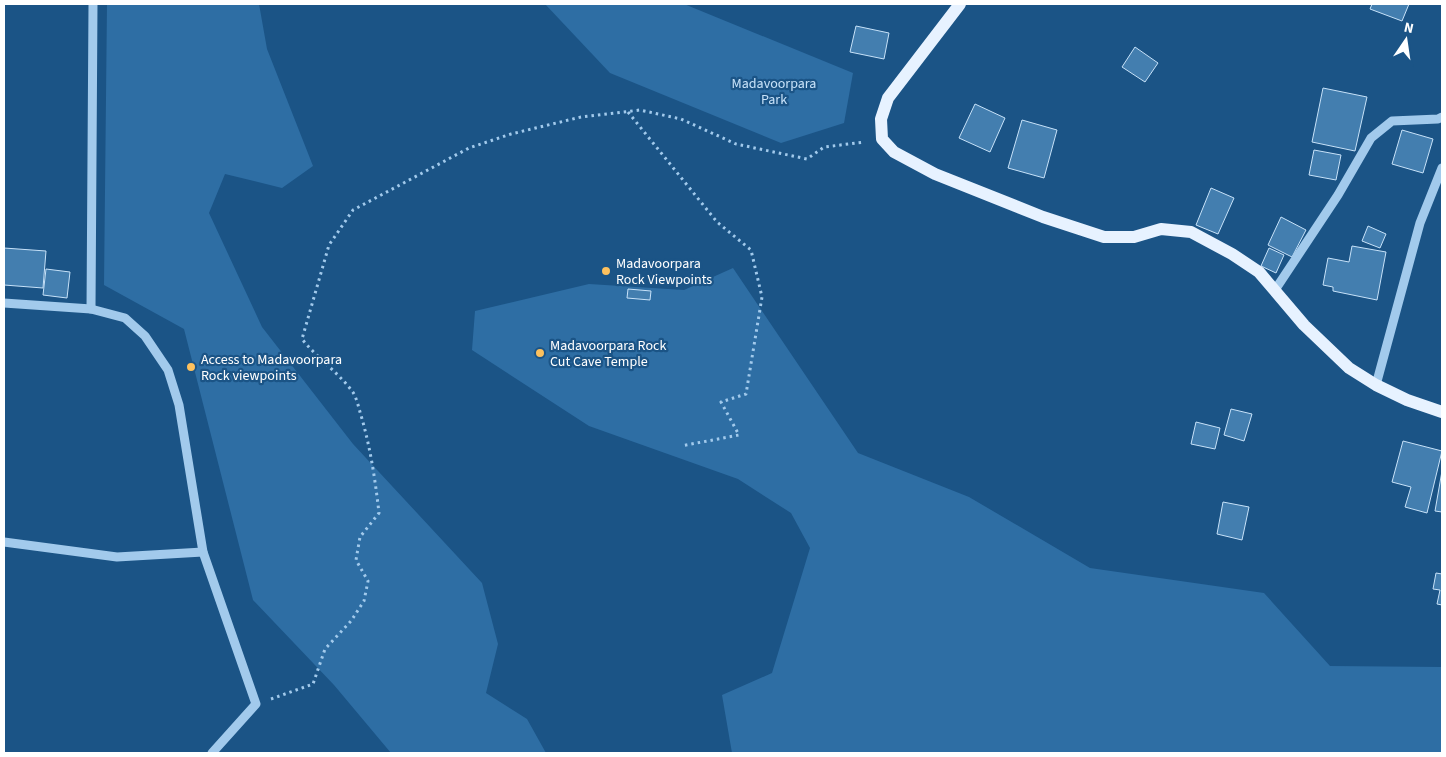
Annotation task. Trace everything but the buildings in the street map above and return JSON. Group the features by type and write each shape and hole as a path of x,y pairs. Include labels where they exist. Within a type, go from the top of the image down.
{"main road":[{"path":"960,4 888,98 881,119 882,139 894,152 935,174 1043,217 1104,237 1134,237 1161,229 1190,232 1232,254 1259,272 1311,331 1350,368 1376,385 1407,400 1442,412"}],"street":[{"path":"91,310 93,4"},
{"path":"1275,290 1338,195 1371,138 1392,121 1438,119 1442,116"},
{"path":"1376,385 1420,223 1442,168"},
{"path":"4,303 91,310 125,318 146,336 168,370 179,405 203,552 256,704 212,753"},
{"path":"4,542 118,557 203,552"}],"path":[{"path":"256,704 313,684 325,649 351,621 364,601 368,581 356,560 360,537 379,513 375,473 368,437 354,393 337,371 313,354 302,339 329,245 353,210 468,148 511,134 581,117 640,110 682,119 736,144 807,159 824,147 882,139"},
{"path":"628,112 717,222 751,250 762,297 746,394 721,402 739,435 681,446"}],"green space":[{"path":"107,4 259,4 267,49 313,166 282,188 225,174 209,213 262,327 353,444 482,583 498,644 486,693 527,719 546,753 391,753 334,685 253,600 184,329 104,285"},
{"name":"Madavoorpara Park","path":"545,4 684,4 853,73 844,123 781,143 610,73"},
{"path":"733,268 858,453 969,497 1090,568 1264,593 1330,666 1442,667 1442,753 732,753 722,695 772,673 810,548 791,513 738,479 589,426 472,350 475,311 589,284 684,290"}],"place":[{"name":"Madavoorpara Rock Viewpoints","path":"606,271"},
{"name":"Madavoorpara Rock Cut Cave Temple","path":"540,353"},
{"name":"Access to Madavoorpara Rock viewpoints","path":"191,367"}]}
